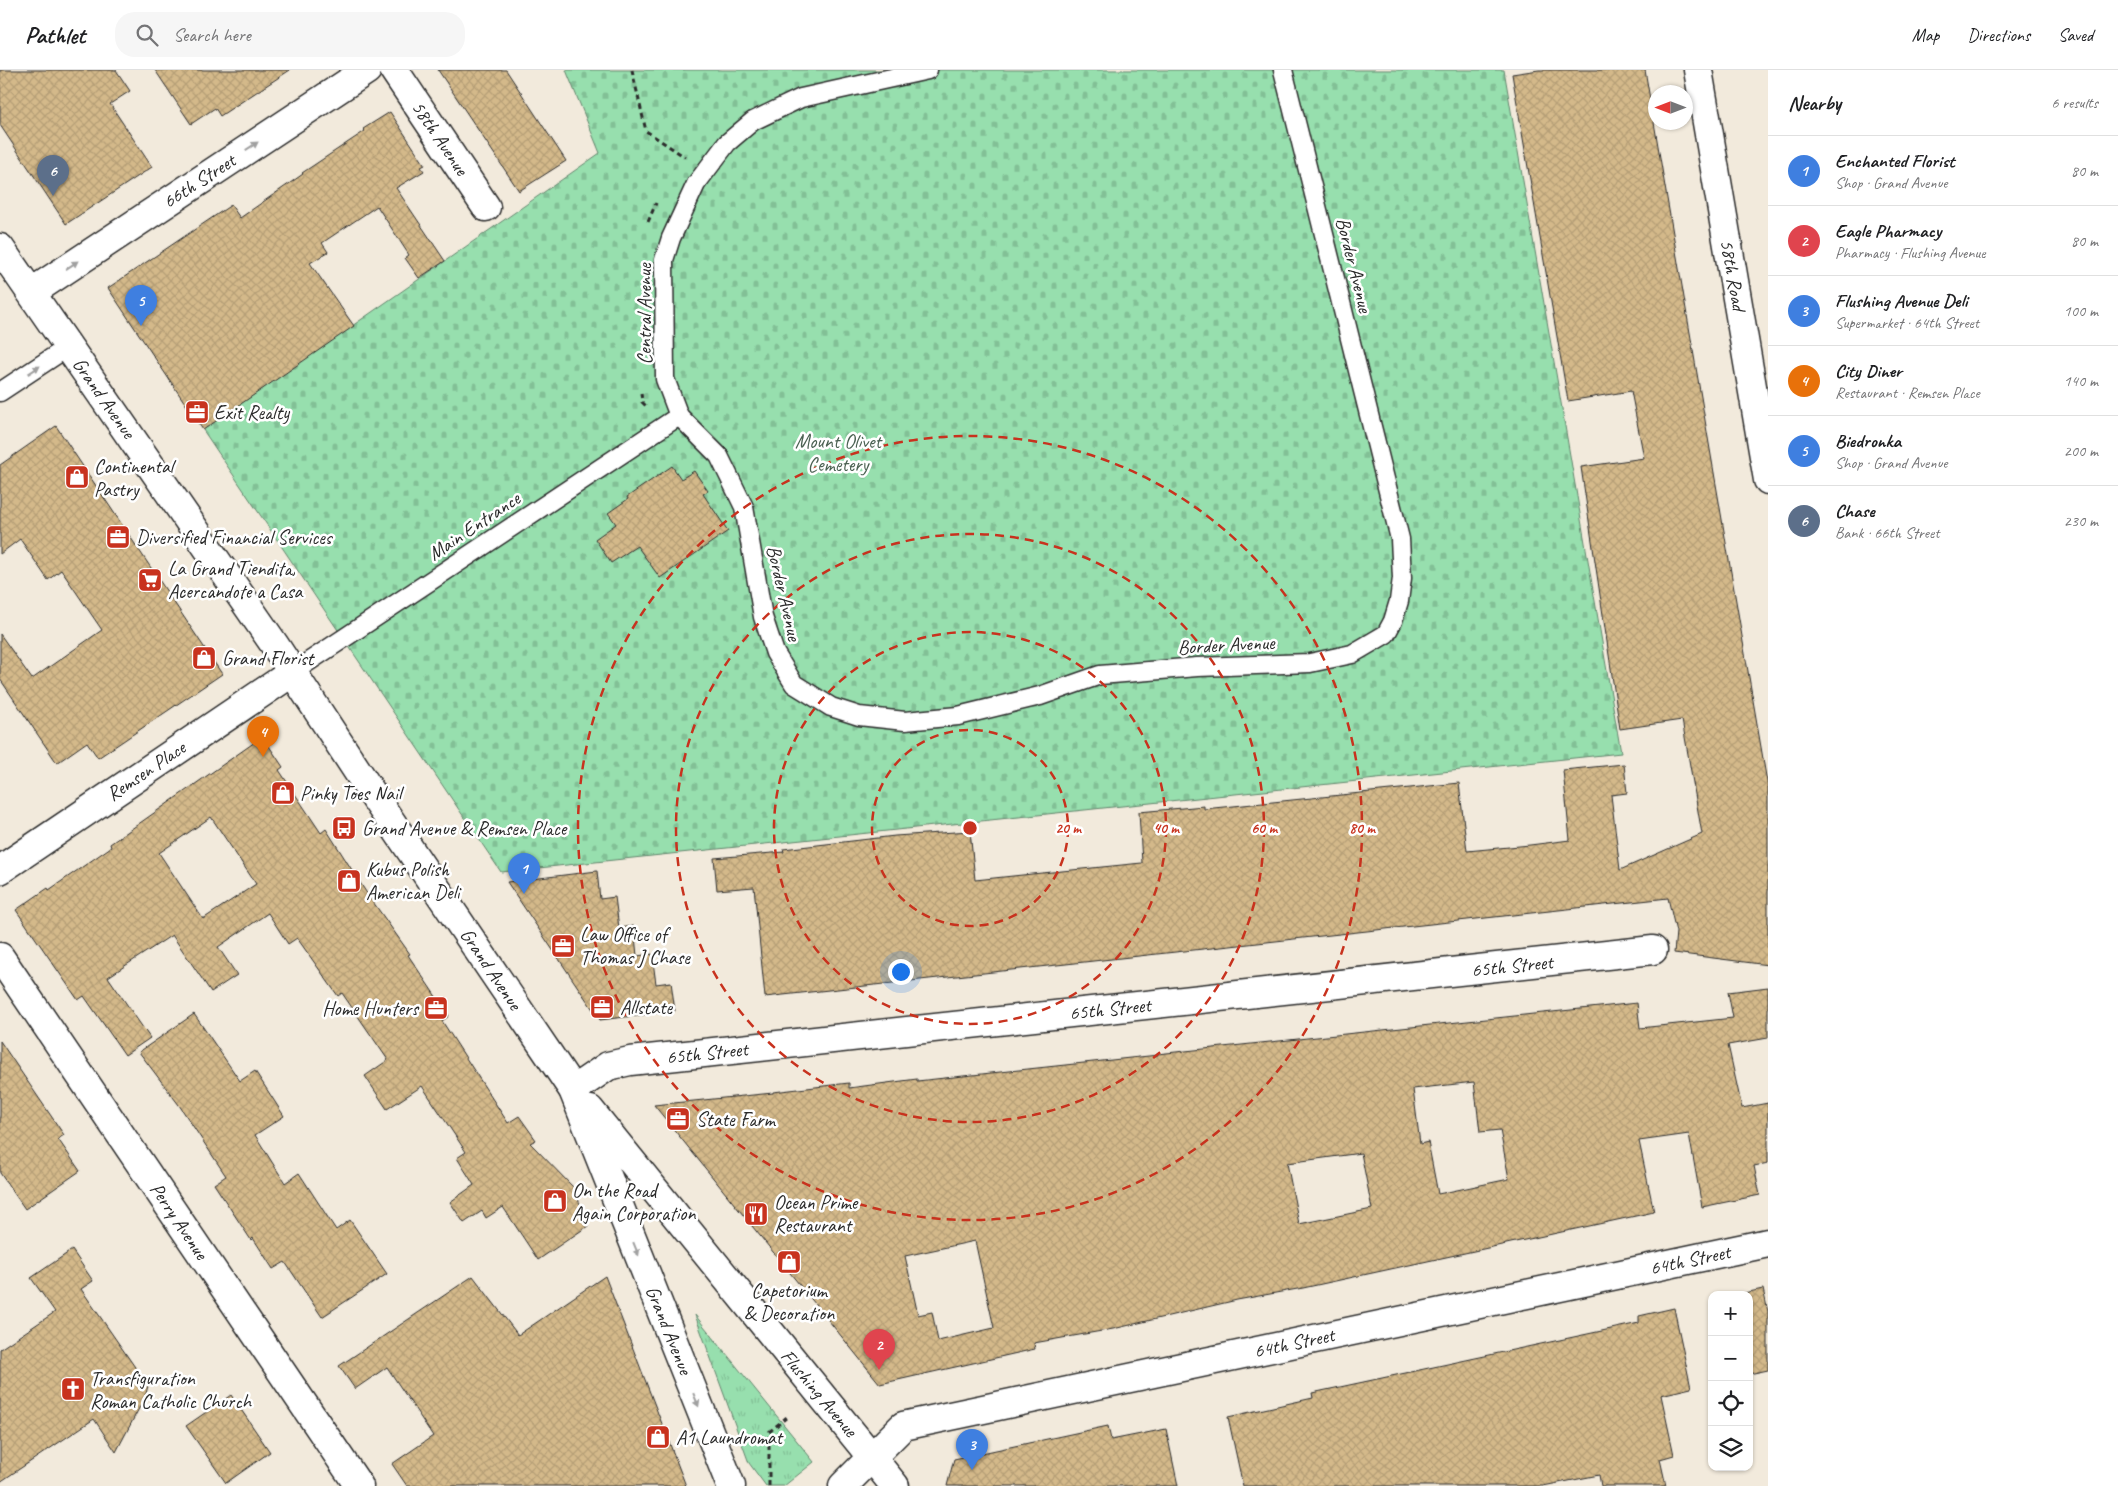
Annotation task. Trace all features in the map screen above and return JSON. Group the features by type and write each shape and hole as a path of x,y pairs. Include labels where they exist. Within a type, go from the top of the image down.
{"street":[{"name":"66th Street","path":"32,292 367,70"},
{"name":"58th Avenue","path":"394,70 486,207"},
{"name":"58th Road","path":"1698,70 1768,480"},
{"name":"Grand Avenue","path":"0,248 293,672 573,1090 730,1486"},
{"name":"Remsen Place","path":"0,870 293,672"},
{"name":"65th Street","path":"573,1090 608,1066 630,1062 1654,950"},
{"name":"Perry Avenue","path":"0,957 359,1486"},
{"name":"Flushing Avenue","path":"573,1090 895,1486"},
{"name":"64th Street","path":"844,1486 902,1426 1768,1243"}],"lane":[{"name":"Central Avenue","path":"679,416 665,379 664,260 671,238 696,184 705,170 727,143 753,121 801,98 928,70"},
{"name":"Border Avenue","path":"679,416 719,456 744,507 763,617 775,653 794,684 831,707 859,716 905,721 958,716 1040,696 1100,675 1197,667 1310,662 1352,654 1386,634 1393,621 1399,601 1402,578 1400,540 1283,70"},
{"path":"0,392 68,347"},
{"name":"Main Entrance","path":"293,672 679,416"}],"path":[{"path":"632,70 646,131 705,170"},
{"path":"769,1486 769,1432 787,1416"}],"green space":[{"name":"Mount Olivet Cemetery","path":"566,70 1504,70 1621,753 501,872 203,430 600,153"},
{"path":"695,1315 814,1462 784,1486 766,1486 749,1463"}],"building":[{"path":"0,70 116,70 130,91 110,104 152,167 66,224 0,125"},
{"path":"155,70 290,70 220,116 215,108 191,124"},
{"path":"438,70 506,70 566,161 519,191"},
{"path":"1539,70 1645,70 1648,88 1648,130 1655,130 1768,788 1768,965 1674,953 1676,932 1668,898 765,997 754,887 717,890 714,858 784,852 783,849 895,836 970,831 975,880 1142,863 1139,812 1204,806 1204,809 1459,783 1467,851 1530,845 1570,840 1563,770 1624,764 1627,793 1611,795 1620,870 1702,834 1682,720 1620,729 1581,467 1644,458 1631,391 1568,401 1512,74"},
{"path":"390,112 425,165 421,167 424,171 396,188 445,261 419,278 405,258 409,255 377,206 322,243 328,252 310,263 354,326 203,430 108,288 231,205 240,218 302,173 365,131 363,129"},
{"path":"56,426 222,674 98,758 87,742 57,763 0,679 0,634 32,679 102,630 61,570 48,580 20,539 0,554 0,465"},
{"path":"672,466 681,479 694,471 708,491 703,494 728,531 660,578 637,546 611,563 595,539 616,524 608,513 628,499 627,497"},
{"path":"255,742 269,746 283,767 279,770 321,833 326,829 366,892 410,954 408,955 449,1016 442,1021 508,1123 519,1116 536,1140 530,1143 574,1188 588,1226 538,1260 503,1207 486,1218 482,1211 464,1223 450,1202 474,1185 457,1158 466,1152 422,1086 387,1109 365,1076 388,1060 342,993 338,996 297,938 288,944 268,913 218,947 237,975 211,992 172,935 108,977 150,1038 125,1055 84,996 78,1000 16,910 48,888 49,890 111,847 110,844","holes":["211,817 256,884 203,919 159,853"]},
{"path":"597,871 600,899 615,897 619,928 634,926 637,956 652,954 656,984 671,982 675,1011 600,1020 507,882"},
{"path":"1768,987 1768,1038 1728,1045 1742,1108 1768,1103 1768,1163 1754,1166 1760,1195 1702,1207 1689,1134 1639,1141 1654,1212 1303,1288 1237,1300 1113,1329 1034,1343 1035,1349 880,1384 654,1105 849,1083 849,1088 917,1079 917,1081 1637,1003 1640,1028 1733,1018 1728,992","holes":["1474,1082 1480,1132 1500,1130 1509,1179 1438,1194 1428,1142 1420,1144 1413,1089","1361,1153 1372,1209 1299,1224 1287,1163","975,1241 994,1328 938,1341 932,1312 918,1315 905,1256"]},
{"path":"194,1014 240,1081 255,1071 284,1116 255,1135 285,1183 299,1173 336,1230 350,1220 387,1274 322,1317 285,1262 273,1269 253,1238 251,1240 214,1184 226,1176 179,1105 139,1052"},
{"path":"0,1041 64,1135 58,1139 80,1171 25,1209 0,1173"},
{"name":"Transfiguration Roman Catholic Church","path":"72,1250 93,1281 81,1289 148,1386 145,1397 116,1452 94,1419 0,1482 0,1349 55,1312 31,1278"},
{"path":"473,1276 518,1335 605,1276 686,1486 407,1486 392,1464 433,1436 387,1367 355,1389 339,1366"},
{"path":"1763,1289 1768,1312 1768,1370 1753,1373 1753,1336 1753,1291"},
{"path":"1674,1308 1691,1388 1661,1395 1674,1455 1660,1459 1666,1486 1601,1486 1599,1475 1543,1486 1243,1486 1228,1417 1313,1398 1312,1393 1639,1323 1639,1316"},
{"path":"231,1395 270,1452 226,1483 186,1426"},
{"path":"1108,1426 1111,1440 1166,1429 1178,1486 947,1486 954,1459"}],"place":[{"name":"Chase","path":"53,196"},
{"name":"Biedronka","path":"141,326"},
{"name":"Exit Realty","path":"197,412"},
{"name":"Continental Pastry","path":"77,477"},
{"name":"Diversified Financial Services","path":"118,537"},
{"name":"La Grand Tiendita, Acercandote a Casa","path":"150,580"},
{"name":"Grand Florist","path":"204,658"},
{"name":"City Diner","path":"263,757"},
{"name":"Pinky Toes Nail","path":"283,793"},
{"name":"Grand Avenue & Remsen Place","path":"344,828"},
{"name":"Kubus Polish American Deli","path":"349,881"},
{"name":"Enchanted Florist","path":"524,894"},
{"name":"Law Office of Thomas J Chase","path":"563,946"},
{"name":"Allstate","path":"602,1007"},
{"name":"Home Hunters","path":"436,1008"},
{"name":"State Farm","path":"678,1119"},
{"name":"On the Road Again Corporation","path":"555,1201"},
{"name":"Ocean Prime Restaurant","path":"756,1214"},
{"name":"Capetorium & Decoration","path":"789,1262"},
{"name":"Eagle Pharmacy","path":"879,1370"},
{"name":"Transfiguration Roman Catholic Church","path":"73,1389"},
{"name":"A1 Laundromat","path":"658,1437"},
{"name":"Flushing Avenue Deli","path":"972,1470"}]}
